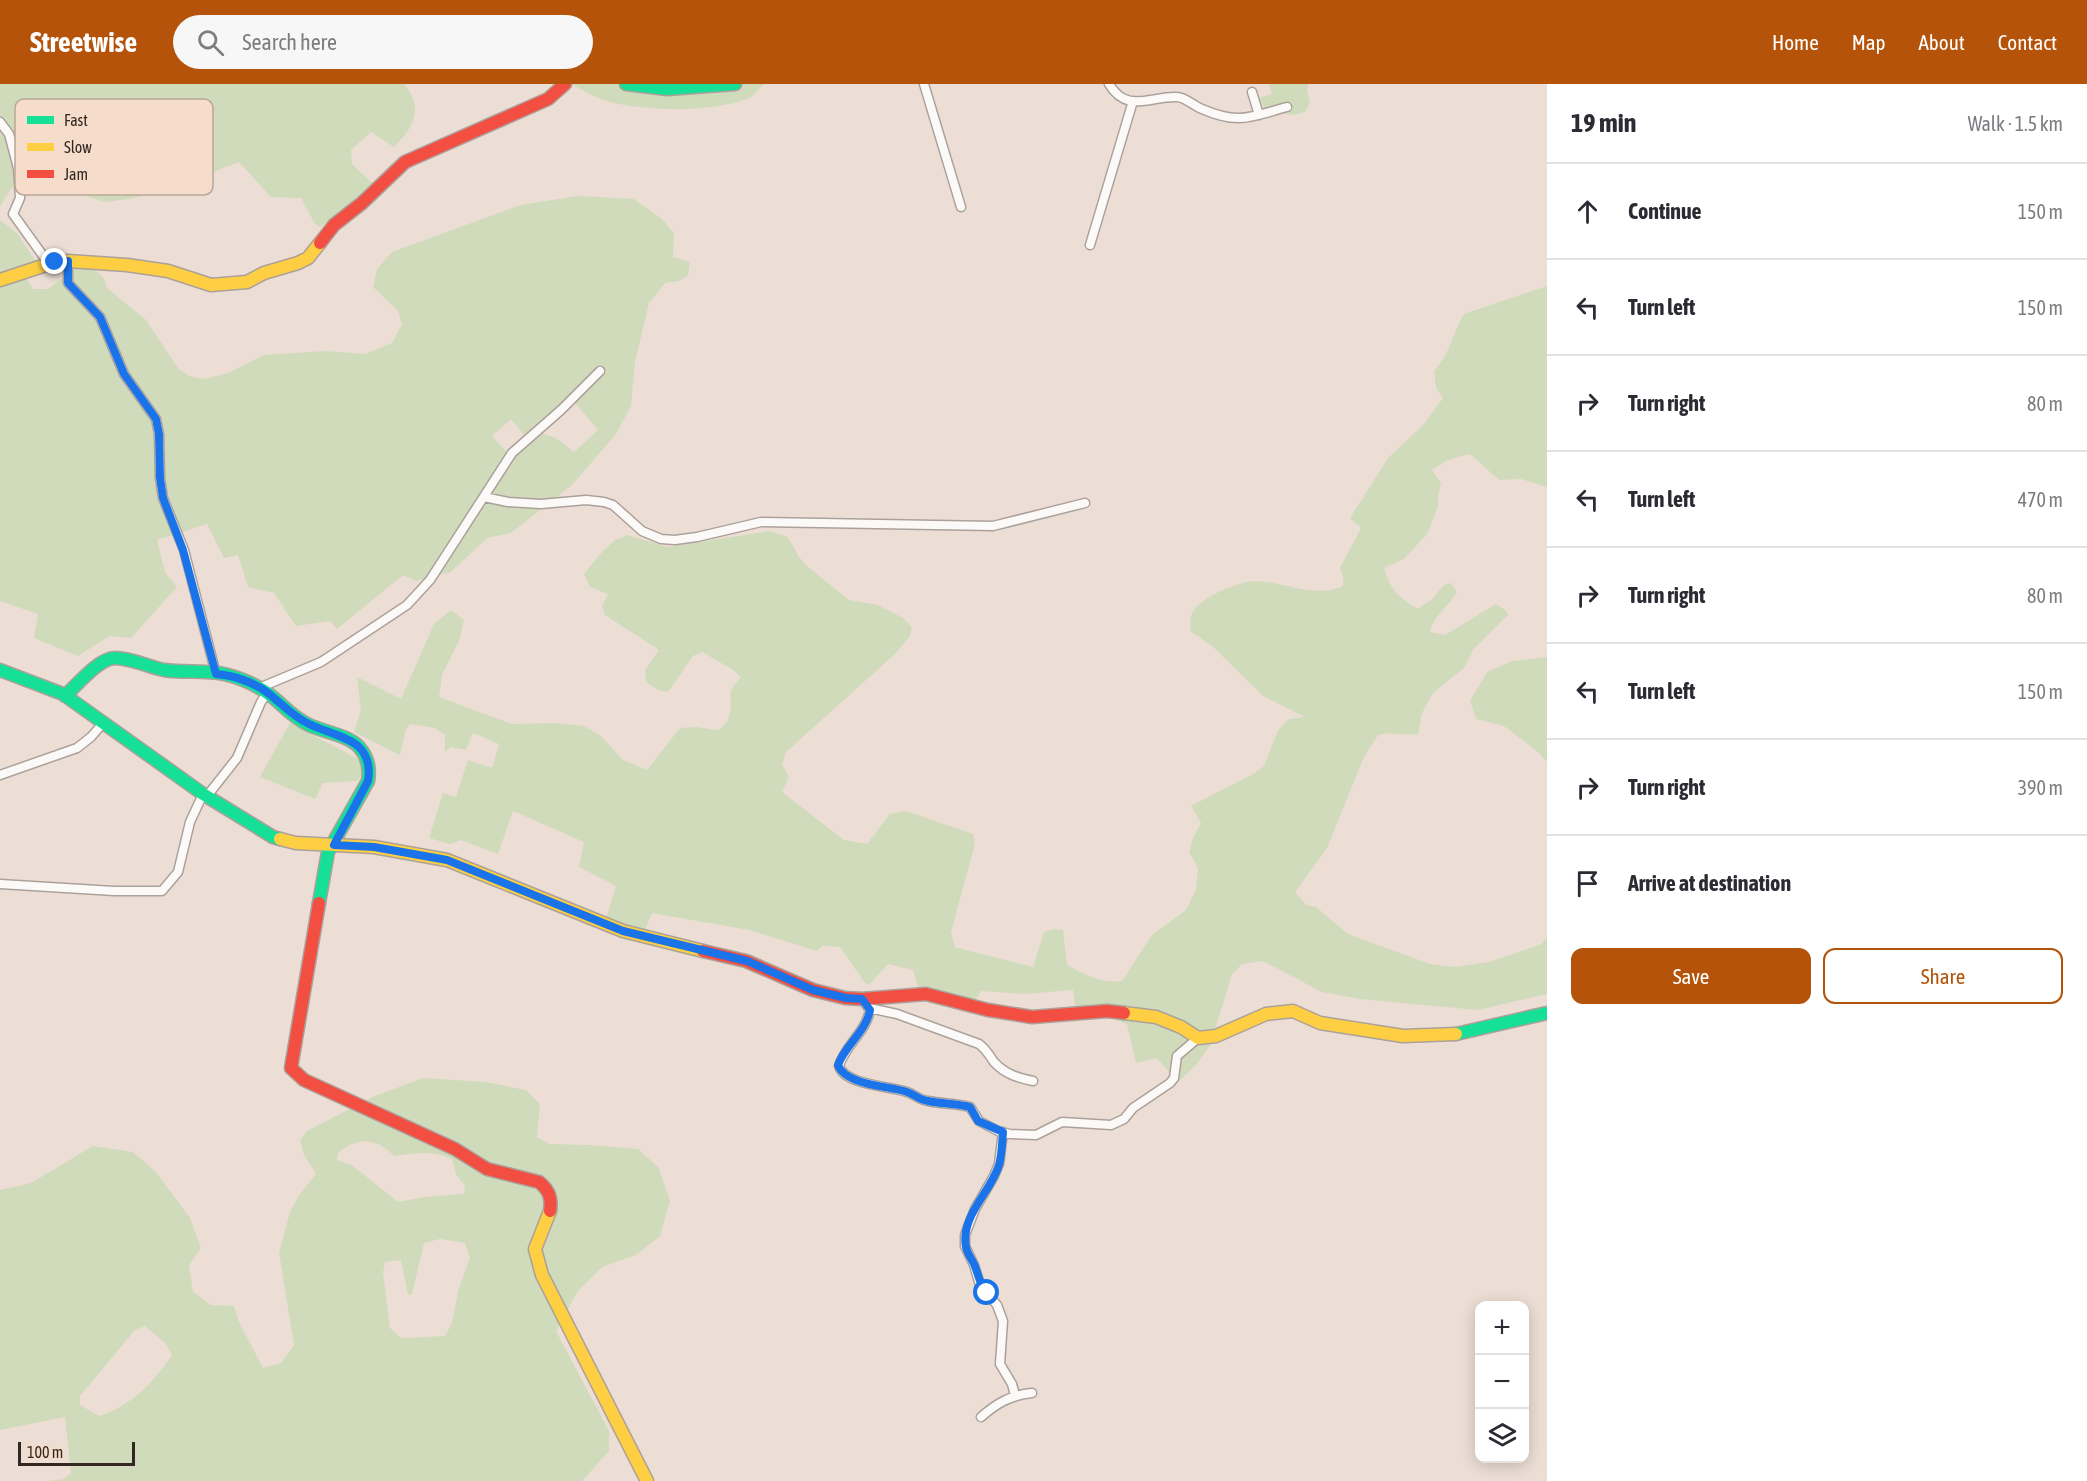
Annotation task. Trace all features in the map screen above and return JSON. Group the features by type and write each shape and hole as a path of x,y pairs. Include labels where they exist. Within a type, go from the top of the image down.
{"street":[{"path":"0,280 49,264 68,261 127,265 168,271 211,285 247,282 264,273 308,258 334,225 362,203 405,162 548,99 565,84"},
{"path":"626,84 677,90 735,84"},
{"path":"924,84 961,207"},
{"path":"1109,84 1119,96 1126,100 1178,97 1222,117 1241,120 1287,107"},
{"path":"1252,92 1259,115"},
{"path":"1090,245 1133,101"},
{"path":"0,122 9,134 15,157"},
{"path":"20,195 13,214 49,264"},
{"path":"68,261 68,283 100,317 124,374 156,419 163,498 183,550 216,674"},
{"path":"263,690 321,662 407,605 430,580 512,453 600,371"},
{"path":"484,497 508,502 541,504 586,500 604,502 613,505 642,531 661,539 675,540 761,522 993,526 1085,503"},
{"path":"65,696 106,660 116,658 165,670 224,674 263,690 290,714 351,741 359,747 370,770 368,781 328,852 291,1068 304,1080 455,1149 492,1171 523,1176 546,1187 551,1206 535,1249 535,1255 547,1285 646,1481"},
{"path":"0,670 65,696 205,795 273,837 296,843 374,847 447,860 623,931 747,961 813,990 865,1003 979,1044 1004,1071 1016,1078 1033,1081"},
{"path":"0,884 114,891 162,891 178,872 190,822 205,795 237,758 261,702 263,690"},
{"path":"0,775 77,748 104,722"},
{"path":"865,1003 926,994 988,1010 1032,1017 1107,1011 1156,1017 1181,1027 1198,1038"},
{"path":"865,1003 868,1017 838,1065 843,1074 855,1080 909,1092 918,1099 970,1107 978,1121 1003,1132 1036,1135 1062,1122 1111,1125 1118,1123 1133,1108 1170,1083 1174,1078 1177,1056 1198,1038 1216,1036 1266,1014 1293,1011 1320,1023 1403,1036 1463,1033 1547,1013"},
{"path":"1003,1132 999,1164 975,1209 965,1235 965,1246 980,1285 997,1305 1003,1321 1000,1364 1012,1384 1015,1395"},
{"path":"981,1418 994,1406 1015,1395 1032,1393"}],"green space":[{"path":"0,84 404,84 414,102 414,118 411,125 394,147 371,132 351,150 352,164 372,183 342,211 320,227 315,224 301,198 271,197 239,162 213,172 213,99 15,99 15,186 12,187 0,207"},
{"path":"571,84 764,84 754,95 732,104 715,107 660,109 609,102"},
{"path":"1269,84 1308,84 1310,102 1305,112 1293,115 1266,110 1259,98 1272,94"},
{"path":"83,195 145,195 128,199 105,202"},
{"path":"578,196 634,199 662,219 674,233 673,257 690,262 688,276 679,281 665,283 649,303 635,362 631,406 616,434 572,485 511,533 487,538 451,572 416,581 403,575 337,629 330,621 296,626 274,593 248,587 238,555 224,558 207,524 157,540 165,572 177,587 131,638 110,636 78,656 34,638 38,614 0,601 0,220 17,233 37,264 24,267 33,289 48,289 78,266 97,272 106,282 107,288 146,320 178,368 189,376 204,379 228,373 264,355 325,351 365,354 392,343 402,324 398,311 373,287 377,269 392,252 520,205","holes":["570,397 598,430 574,452 556,438 541,433 512,458 492,436 511,419 524,435"]},
{"path":"1547,286 1547,487 1521,479 1499,480 1470,454 1448,460 1432,470 1441,483 1438,507 1427,534 1404,559 1384,568 1396,593 1418,609 1431,600 1444,585 1451,583 1457,592 1438,615 1430,632 1445,635 1496,604 1508,615 1473,650 1465,667 1433,693 1422,713 1418,734 1378,735 1364,757 1327,848 1295,892 1306,905 1316,907 1348,934 1430,964 1454,967 1489,962 1542,944 1547,937 1547,994 1478,1010 1359,999 1322,992 1263,961 1242,964 1232,974 1210,1046 1196,1065 1178,1082 1157,1058 1136,1063 1127,1024 1106,1016 1077,1020 1073,990 1024,994 981,991 967,1012 922,999 913,970 888,964 869,985 865,983 840,947 822,946 817,951 749,930 652,913 645,930 606,919 616,886 579,867 584,842 513,811 498,854 461,840 450,844 429,838 443,793 456,797 468,760 492,768 499,744 473,733 466,750 451,747 445,752 445,735 435,728 410,724 405,732 400,755 354,732 361,710 357,677 401,699 434,624 451,610 464,620 460,639 442,675 439,697 512,724 556,723 584,726 600,735 623,760 647,770 680,728 696,727 718,730 723,726 730,713 730,691 741,677 732,669 702,652 693,656 668,692 658,690 646,682 645,670 659,650 605,615 602,606 608,594 590,587 584,574 615,540 628,535 667,547 770,531 788,537 799,557 808,567 849,600 878,605 903,618 912,627 910,636 895,654 786,752 782,764 789,777 782,792 844,840 867,844 890,814 906,811 973,834 975,844 951,932 955,947 1033,967 1044,932 1054,929 1063,930 1067,965 1100,980 1122,981 1152,935 1186,910 1196,889 1198,868 1189,852 1201,823 1191,806 1255,773 1264,766 1278,730 1289,719 1305,717 1263,696 1211,645 1191,632 1190,623 1194,610 1213,595 1232,586 1249,582 1267,582 1322,591 1343,586 1340,568 1361,528 1350,518 1388,458 1425,423 1443,398 1436,388 1434,371 1448,351 1464,314"},
{"path":"1547,657 1547,762 1538,752 1504,726 1476,719 1470,701 1487,672 1512,661"},
{"path":"290,723 360,760 365,770 357,781 323,783 315,799 260,777"},
{"path":"423,1078 486,1082 526,1090 540,1104 537,1137 549,1144 638,1149 658,1167 670,1200 660,1236 636,1255 602,1267 577,1292 556,1331 609,1431 609,1451 582,1481 48,1481 64,1479 71,1473 65,1417 0,1430 0,1190 31,1183 93,1146 133,1152 156,1172 190,1218 201,1248 189,1265 193,1292 211,1305 234,1306 238,1320 263,1368 281,1363 294,1345 279,1253 290,1212 299,1195 316,1174 304,1155 300,1140 307,1131 375,1096","holes":["364,1141 379,1144 395,1156 431,1153 452,1159 456,1174 465,1186 464,1194 424,1197 398,1202 353,1166 337,1160 338,1153 349,1145","440,1239 465,1243 470,1258 459,1288 452,1323 445,1336 401,1338 390,1328 383,1273 385,1262 401,1260 408,1295 412,1294 424,1243","145,1326 165,1343 172,1355 158,1375 141,1392 111,1412 99,1416 80,1405 80,1396 135,1330"]}],"traffic: fast":[{"path":"626,84 667,89 735,84"},
{"path":"65,696 95,667 115,658 127,659 164,670 224,674 261,689 309,725 342,737 359,747 366,759 368,781 328,852 319,903"},
{"path":"0,670 63,694 203,794 273,837 280,839"},
{"path":"1456,1034 1547,1013"}],"traffic: slow":[{"path":"0,280 55,262 68,261 127,265 168,271 211,285 247,282 264,273 308,258 320,243"},
{"path":"280,839 296,843 374,847 447,860 623,931 703,951"},
{"path":"1124,1013 1156,1017 1181,1027 1198,1038 1216,1036 1266,1014 1293,1011 1320,1023 1403,1036 1456,1034"},
{"path":"550,1211 535,1249 542,1275 647,1481"}],"traffic: jam":[{"path":"320,243 334,225 362,203 405,162 548,99 565,84"},
{"path":"319,903 291,1068 304,1080 455,1149 487,1169 539,1182 549,1195 550,1211"},
{"path":"703,951 746,961 813,990 845,998 862,999 926,994 988,1010 1032,1017 1107,1011 1124,1013"}],"route":[{"path":"55,262 68,261 68,283 100,317 124,374 156,419 163,498 183,550 216,674 224,674 255,686 267,693 290,714 310,725 351,741 359,747 366,758 370,770 368,781 334,845 374,847 447,860 623,931 747,961 813,990 846,998 862,999 870,1010 859,1035 838,1065 843,1074 855,1080 909,1092 918,1099 970,1107 978,1121 1003,1132 999,1164 975,1209 965,1235 968,1254 980,1285 987,1293"}]}
